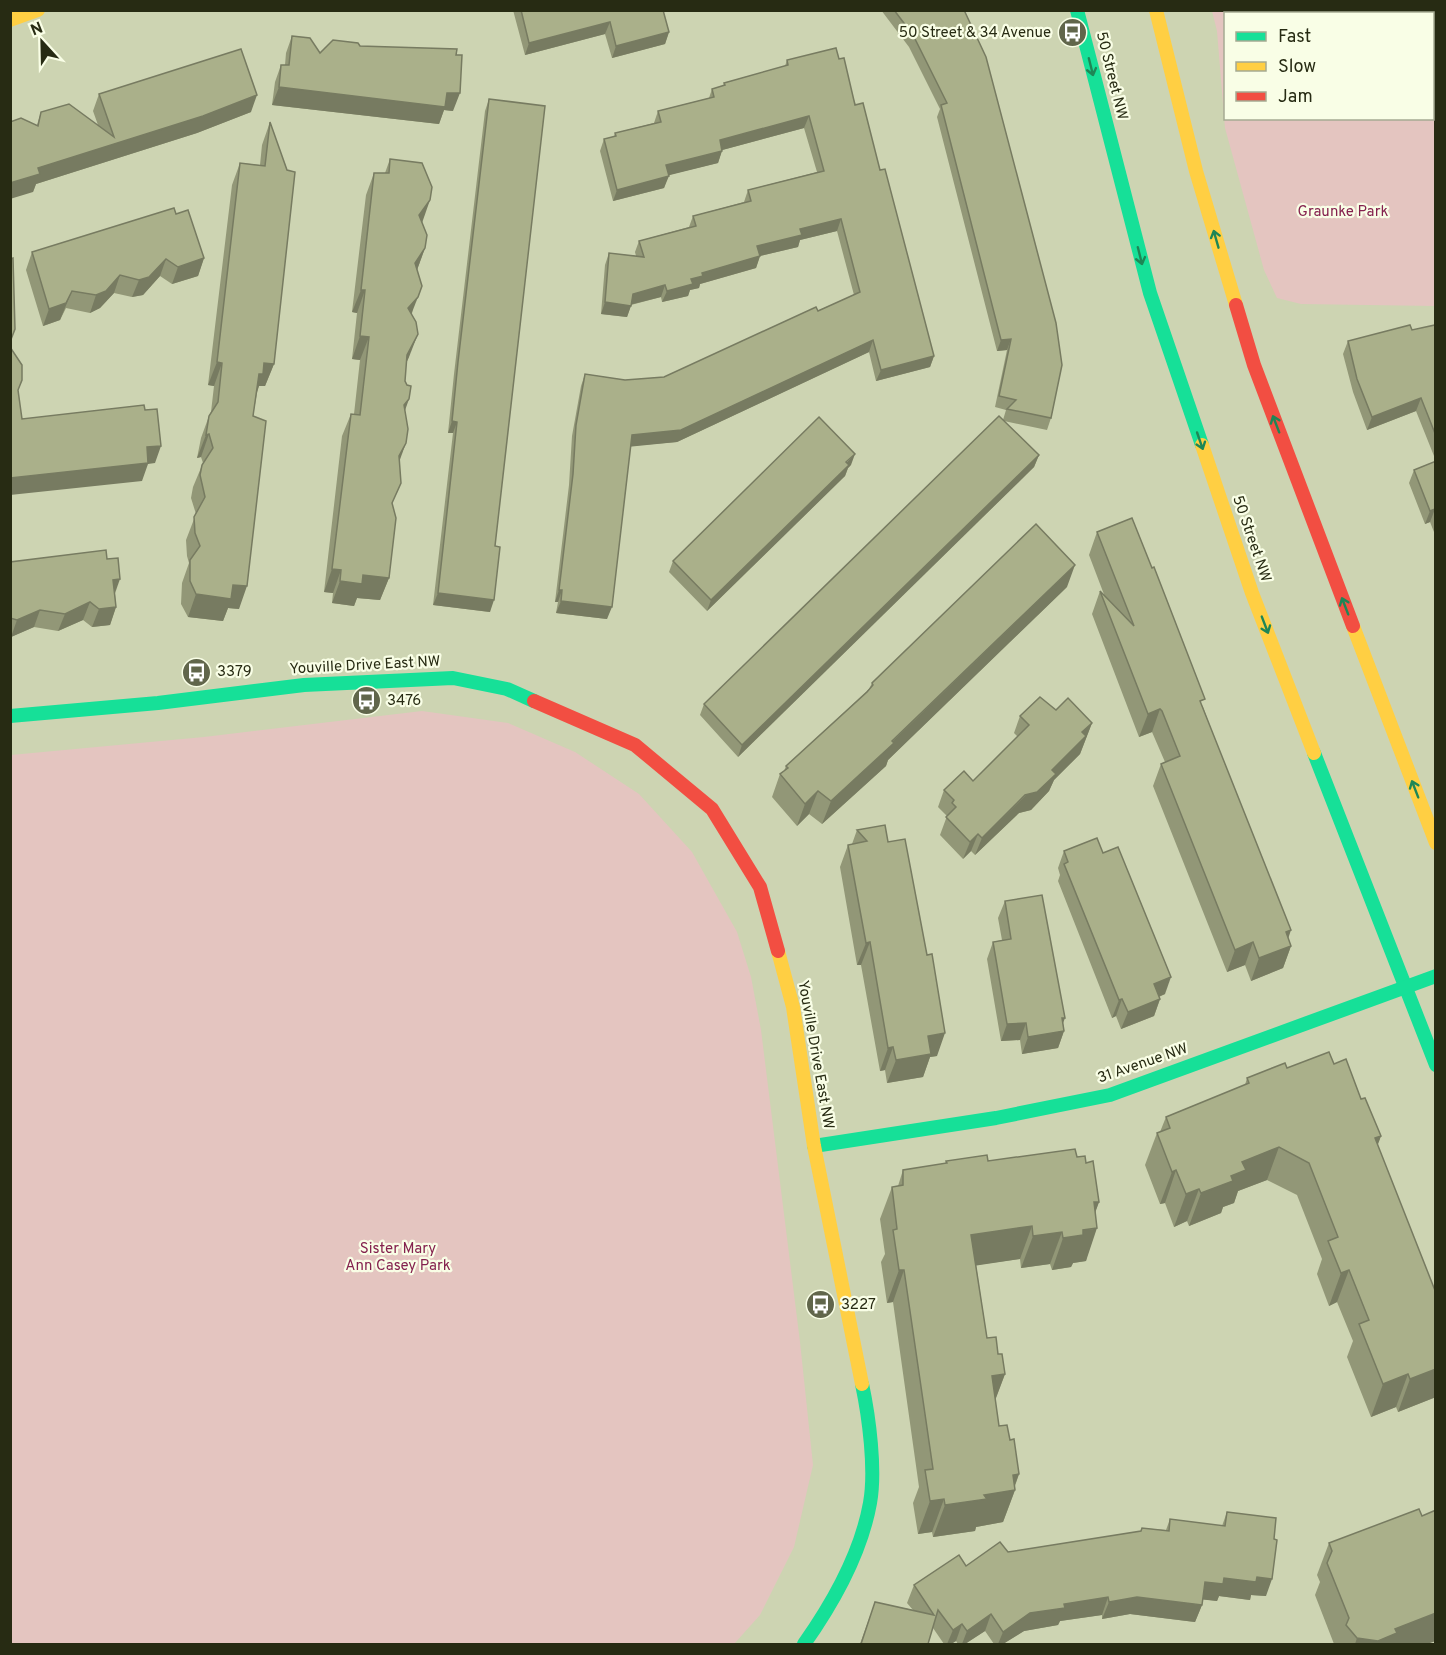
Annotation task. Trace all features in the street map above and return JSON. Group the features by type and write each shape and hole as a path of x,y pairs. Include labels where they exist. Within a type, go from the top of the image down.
{"street":[{"path":"10,20 38,10"},
{"name":"50 Street NW","path":"1077,10 1150,293 1252,593 1436,1065"},
{"path":"1156,10 1196,171 1254,366 1436,843"},
{"path":"1159,85 1196,171"},
{"name":"Youville Drive East NW","path":"10,716 158,703 304,685 453,678 507,690 635,746 712,809 760,887 793,1007 814,1146 870,1424 870,1502 852,1559 822,1619 804,1644"},
{"name":"31 Avenue NW","path":"814,1146 996,1118 1110,1095 1436,976"}],"green space":[{"name":"Graunke Park","path":"1212,11 1435,11 1435,306 1301,304 1277,298 1264,270 1224,120 1434,120 1434,12 1224,12 1224,116 1217,31"},
{"name":"Sister Mary Ann Casey Park","path":"422,711 508,723 575,752 639,794 692,852 737,932 751,977 761,1030 813,1465 794,1547 760,1615 734,1644 11,1644 11,755 204,737"}],"building":[{"path":"521,10 663,10 669,32 616,46 610,22 529,43"},
{"path":"894,10 964,10 986,57 1056,323 1062,365 1051,418 1007,409 1016,400 999,396 1011,339 1001,340 941,105 947,103 913,35"},
{"path":"292,36 310,38 320,53 333,40 358,43 360,46 457,49 456,55 462,55 460,93 447,93 445,107 279,87 281,65 289,65"},
{"path":"836,48 839,59 844,58 855,105 863,103 880,170 885,169 934,356 881,370 873,340 681,430 632,435 612,607 561,601 562,590 559,590 573,474 576,425 585,374 625,380 664,377 816,307 818,311 860,292 841,219 800,229 802,235 757,246 760,256 702,273 703,276 691,279 693,284 667,291 665,285 633,294 631,306 605,302 609,253 644,257 639,241 696,226 693,216 751,201 748,190 824,171 809,116 720,140 722,151 666,165 669,176 617,190 604,139 616,136 615,133 661,122 658,111 714,97 712,89 725,85 724,83 788,65 787,60"},
{"path":"241,49 257,95 203,116 38,168 40,174 10,183 10,122 21,118 38,126 41,112 69,104 114,137 99,94"},
{"path":"489,99 545,106 495,546 500,547 494,600 438,593 457,422 452,421 458,362"},
{"path":"270,122 287,170 295,172 274,364 264,363 263,374 259,374 253,416 266,421 247,586 233,585 231,599 196,594 190,581 190,560 200,546 195,533 194,517 205,497 200,475 202,465 213,448 209,434 206,435 209,416 218,402 222,363 217,362 240,163 265,166"},
{"path":"390,159 422,163 432,187 430,200 419,215 427,235 425,248 415,263 422,286 418,297 408,308 416,322 418,334 407,355 405,381 411,386 409,399 404,405 408,429 406,443 399,456 401,483 392,503 396,518 389,578 363,575 362,584 340,581 341,570 332,569 351,414 360,415 369,337 360,336 365,290 361,290 374,173 389,173"},
{"path":"174,208 176,214 188,210 204,258 178,267 166,259 149,277 139,280 120,275 106,291 96,295 72,291 66,303 49,309 32,252"},
{"path":"13,258 15,329 10,342 10,259"},
{"path":"1410,325 1412,330 1435,325 1436,328 1436,436 1421,398 1372,417 1357,379 1348,341"},
{"path":"10,347 22,365 22,380 18,390 22,419 144,405 145,410 157,409 161,446 147,447 148,463 10,478"},
{"path":"999,416 1039,455 742,745 704,704"},
{"path":"819,417 855,454 846,462 849,465 711,600 673,561"},
{"path":"1436,461 1436,511 1435,509 1430,511 1414,470"},
{"path":"1132,518 1152,568 1154,567 1205,699 1200,701 1291,930 1286,932 1291,946 1259,958 1253,942 1235,950 1161,764 1180,756 1162,711 1160,709 1148,714 1100,591 1134,626 1097,532"},
{"path":"1036,524 1075,565 892,741 894,743 831,801 818,791 805,804 780,774 788,768 786,766 867,692 873,685 872,683"},
{"path":"106,550 107,559 118,558 120,579 113,580 116,607 99,609 90,602 65,614 40,610 17,620 10,618 10,562"},
{"path":"1040,697 1056,710 1068,698 1092,723 1082,732 1086,736 1052,770 1056,774 1037,792 1025,795 982,838 978,834 970,842 946,817 956,807 952,803 954,800 944,790 964,771 973,781 1029,725 1020,716"},
{"path":"885,825 888,842 905,839 927,955 932,954 945,1033 928,1036 931,1054 896,1060 893,1047 888,1048 870,942 866,943 848,845 867,841 857,830"},
{"path":"1097,838 1103,853 1118,847 1171,977 1154,984 1160,999 1128,1012 1122,999 1119,1000 1064,864 1068,862 1064,851"},
{"path":"1042,895 1065,1018 1062,1018 1064,1031 1028,1037 1026,1023 1007,1024 993,942 1011,939 1005,901"},
{"path":"1329,1052 1334,1064 1346,1059 1361,1099 1365,1098 1381,1136 1375,1138 1436,1293 1436,1369 1410,1379 1408,1374 1383,1384 1359,1324 1369,1320 1349,1270 1341,1273 1328,1241 1338,1237 1309,1163 1279,1147 1242,1162 1246,1170 1231,1176 1233,1181 1201,1193 1199,1189 1186,1194 1176,1170 1172,1172 1157,1133 1170,1128 1166,1117 1249,1083 1247,1078 1285,1063 1287,1068"},
{"path":"1075,1149 1077,1157 1085,1156 1086,1163 1093,1161 1099,1202 1094,1202 1097,1228 1083,1230 1083,1235 1063,1238 1062,1232 1033,1236 1032,1226 971,1235 987,1338 996,1337 998,1354 1002,1354 1005,1374 992,1376 999,1426 1007,1425 1010,1440 1014,1439 1019,1474 1013,1475 1015,1490 984,1495 987,1499 945,1505 944,1499 930,1501 925,1470 933,1469 904,1270 899,1270 893,1230 897,1229 892,1187 903,1185 903,1170 947,1163 946,1161 987,1155 988,1161"},
{"path":"1419,1509 1422,1516 1436,1510 1436,1613 1395,1629 1397,1633 1378,1641 1357,1638 1346,1625 1349,1618 1327,1563 1332,1551 1329,1543"},
{"path":"1227,1512 1276,1518 1274,1539 1277,1540 1272,1579 1257,1577 1256,1582 1224,1578 1223,1584 1205,1582 1202,1605 1137,1597 1109,1602 1108,1597 1064,1604 1065,1608 1030,1613 1003,1632 991,1614 967,1631 962,1624 953,1630 938,1610 928,1644 861,1644 875,1602 934,1615 914,1585 959,1555 966,1566 1000,1542 1008,1552 1141,1531 1142,1528 1169,1531 1170,1519 1225,1526"}],"traffic: fast":[{"path":"1077,10 1150,293 1202,445"},
{"path":"10,716 158,703 304,685 453,678 507,689 534,701"},
{"path":"1314,753 1436,1065"},
{"path":"814,1146 996,1118 1110,1095 1436,976"},
{"path":"804,1644 844,1577 866,1522 872,1490 872,1475 871,1444 862,1384"}],"traffic: slow":[{"path":"10,20 38,10"},
{"path":"1156,10 1196,171 1236,305"},
{"path":"1202,445 1252,593 1314,753"},
{"path":"1353,626 1436,843"},
{"path":"778,951 793,1007 814,1146 862,1384"}],"traffic: jam":[{"path":"1236,305 1254,365 1353,626"},
{"path":"534,701 635,745 712,809 760,887 778,951"}],"place":[{"name":"50 Street & 34 Avenue","path":"1072,33"},
{"name":"3379","path":"196,672"},
{"name":"3476","path":"366,701"},
{"name":"3227","path":"820,1305"}]}
